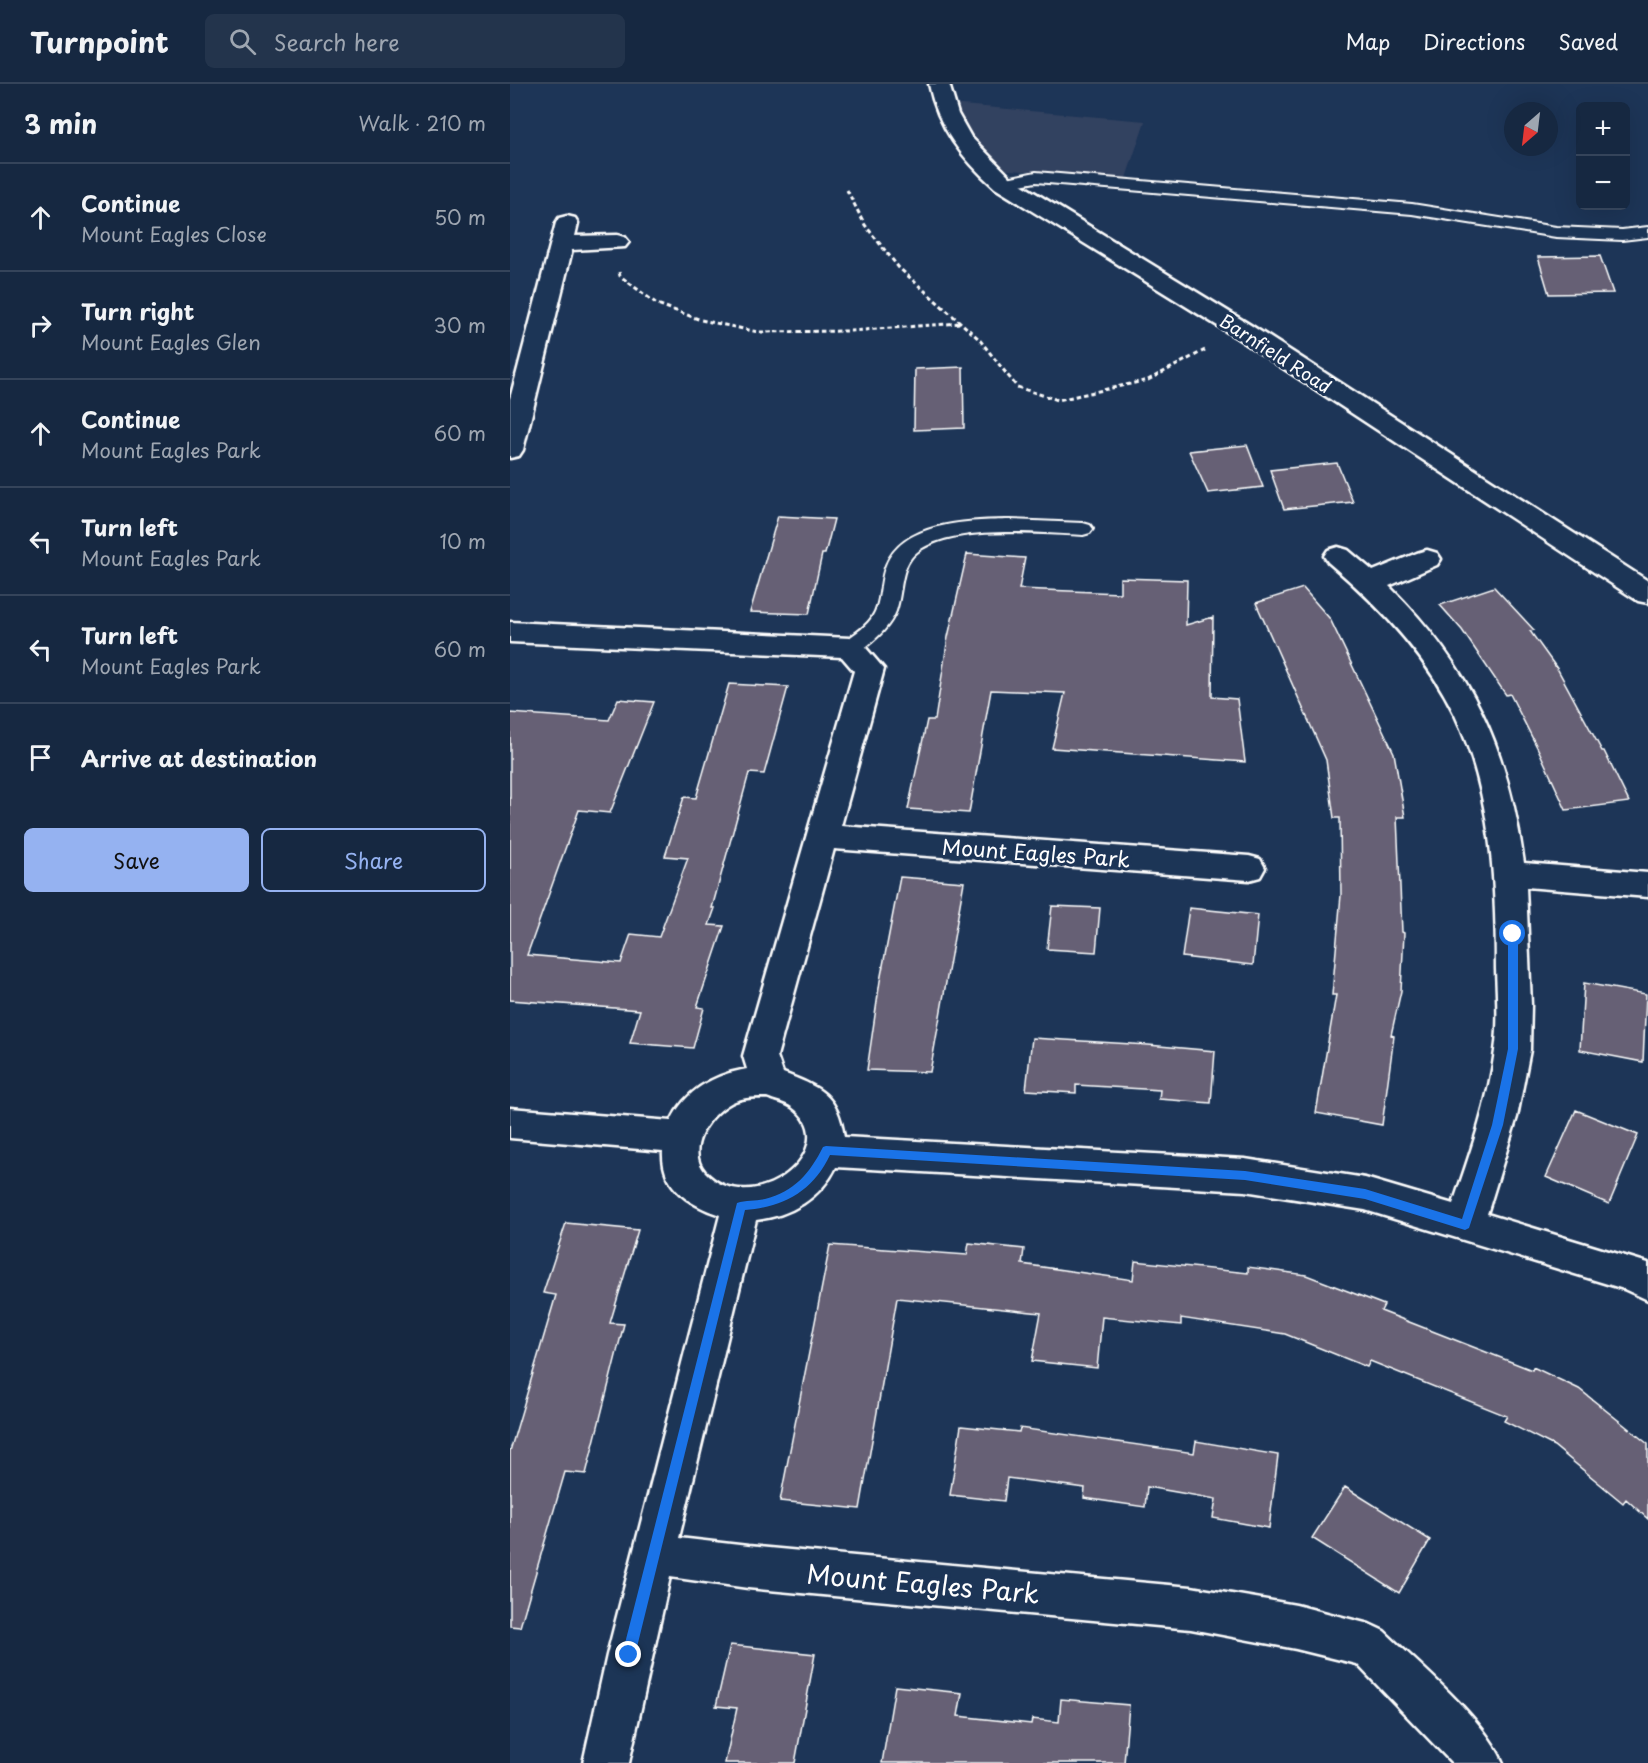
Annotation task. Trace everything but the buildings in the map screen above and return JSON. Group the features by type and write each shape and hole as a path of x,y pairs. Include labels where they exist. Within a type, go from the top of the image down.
{"street":[{"name":"Barnfield Road","path":"939,84 942,101 953,128 974,157 1003,183 1243,331 1648,594"},
{"path":"511,446 564,233 617,242"},
{"path":"1338,556 1371,583 1411,626 1446,675 1470,716 1495,786 1510,874 1513,934 1513,1049 1498,1125 1465,1225"},
{"path":"1371,583 1427,560"},
{"path":"510,632 850,648 869,669 760,1056 768,1082"},
{"name":"Mount Eagles Park","path":"823,836 1249,868"},
{"path":"1510,874 1648,885"},
{"path":"768,1082 790,1087 808,1097 821,1112 827,1131 826,1150 818,1168 804,1185 786,1197 764,1204 741,1206 718,1201 699,1190 686,1175 680,1156 681,1137 690,1118 704,1102 723,1090 745,1083 768,1082"},
{"path":"510,1123 681,1137"},
{"path":"826,1150 1245,1176 1365,1194 1635,1275 1648,1283"},
{"path":"606,1763 629,1655 741,1206"},
{"name":"Mount Eagles Park","path":"655,1555 748,1567 1191,1608 1296,1627 1369,1646 1458,1735 1480,1763"}],"lane":[{"path":"1003,183 1036,177 1412,209 1556,232 1622,235 1648,232"},
{"path":"850,648 883,619 897,562 918,540 945,531 992,527 1083,529"}],"path":[{"path":"847,190 865,225 899,268 980,339 1017,387 1058,400 1148,380 1243,331"},
{"path":"617,242 620,276 657,304 701,320 758,332 850,331 961,323"}],"shaded area":[{"path":"950,104 1145,121 1126,178 995,169 961,128"}],"route":[{"path":"629,1655 741,1206 764,1204 786,1197 804,1185 818,1168 826,1150 1245,1176 1365,1194 1465,1225 1498,1125 1513,1049 1513,934"}]}
